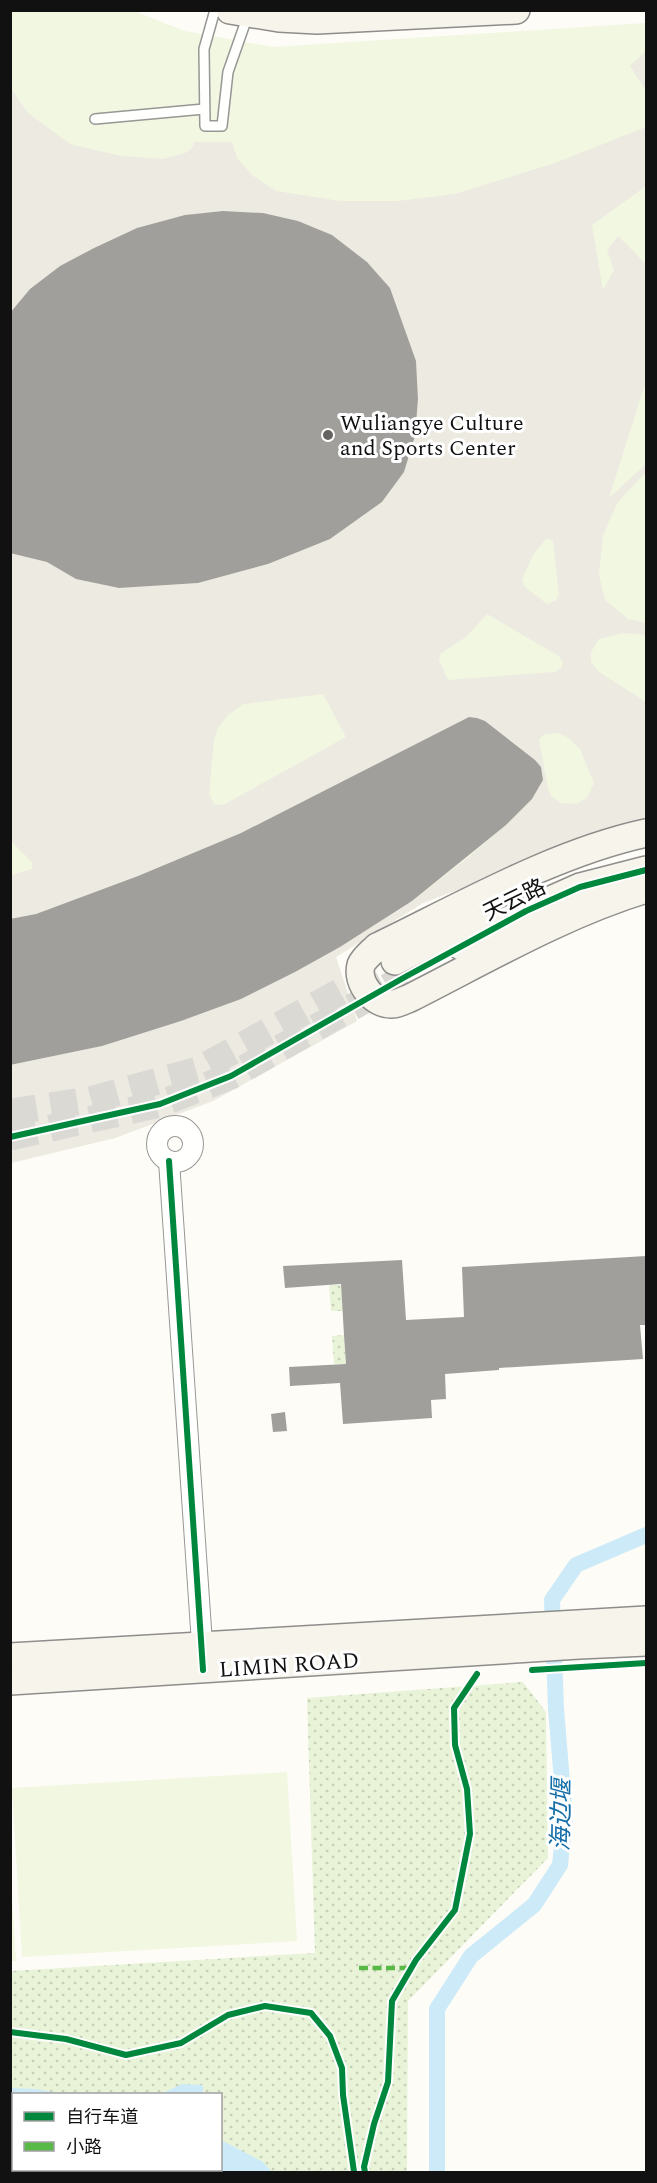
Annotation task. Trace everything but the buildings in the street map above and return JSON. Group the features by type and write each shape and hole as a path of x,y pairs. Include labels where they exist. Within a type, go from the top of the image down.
{"street":[{"path":"257,14 317,20 516,10"},
{"path":"646,833 625,837 545,866 376,947 365,958 361,967 364,986 376,1000 392,1004 410,998 573,917 612,900 646,889"},
{"name":"天云路","path":"646,850 545,883 400,969 580,887 646,870"},
{"path":"175,1161 209,1657"},
{"path":"579,1635 646,1620"},
{"path":"579,1635 646,1642"},
{"name":"LIMIN ROAD","path":"10,1657 209,1657 579,1635"},
{"name":"LIMIN ROAD","path":"10,1681 209,1657"}],"lane":[{"path":"215,10 204,49 205,126 222,126 228,72 257,14"},
{"path":"95,119 204,110"}],"green space":[{"name":"Wuliangye Culture and Sports Center","path":"10,11 134,11 185,31 273,47 646,23 646,824 626,826 423,903 336,957 357,1021 213,1101 115,1138 11,1163"},
{"path":"329,1285 341,1285 343,1311 331,1311"},
{"path":"344,1335 346,1364 334,1364 332,1336"},
{"path":"523,1682 546,1712 548,1858 408,2001 407,2172 11,2172 11,1971 315,1953 307,1698"},
{"path":"287,1772 297,1941 22,1957 12,1788"},
{"path":"10,1867 16,1961 10,1961"},
{"path":"82,2171 162,2171 161,2172 79,2172"}],"shaded area":[{"path":"646,51 646,91 630,66"},
{"path":"10,87 28,113 70,144 121,156 163,159 185,153 192,148 195,142 232,142 237,158 252,175 276,191 340,201 398,201 455,194 555,163 646,127 646,186 592,225 603,290 614,270 607,250 618,236 646,264 646,384 609,498 646,464 646,472 618,502 603,535 599,575 605,600 628,619 646,623 646,635 623,633 599,639 591,652 591,662 599,672 646,702 646,824 626,826 423,903 336,957 357,1021 213,1101 115,1138 11,1163 11,1065 102,1046 181,1021 241,999 295,972 340,947 412,901 506,825 532,799 543,780 541,767 535,760 485,721 469,717 241,833 138,876 36,914 11,919 11,875 32,869 32,862 11,841 11,553 47,562 76,579 119,588 198,583 268,564 330,539 383,502 404,472 415,436 418,399 416,361 390,288 367,262 332,235 298,221 263,213 223,211 185,215 137,228 60,266 30,289 11,313","holes":["547,538 553,541 559,595 555,601 547,604 524,586 522,580 533,555","487,614 559,656 563,663 561,668 555,672 448,680 439,660 440,654 466,637","323,694 346,737 223,805 214,804 209,794 214,739 218,728 228,715 244,704","559,733 570,739 580,749 594,783 587,798 576,804 561,803 552,797 548,789 539,739 545,734"]}],"water":[{"path":"182,2084 203,2085 203,2093 163,2093"},
{"path":"11,2088 59,2093 12,2093 12,2171 82,2171 11,2172"},
{"path":"222,2141 263,2162 272,2172 161,2172 222,2171"}],"waterway":[{"name":"海边堰","path":"437,2172 437,2009 471,1956 534,1905 560,1865 565,1817 556,1709 552,1600 576,1565 646,1535"}],"tunnel":[{"path":"10,1112 90,1100 198,1070 381,969"},
{"path":"10,1137 160,1104 231,1076 405,977"}],"marked path":[{"path":"359,1968 411,1968"}],"cycle path":[{"path":"10,1137 160,1104 231,1076 526,911 580,887 646,870"},
{"path":"169,1161 203,1670"},
{"path":"532,1670 646,1663"},
{"path":"365,2172 364,2167 374,2124 388,2082 392,2001 416,1960 455,1910 470,1834 467,1789 455,1745 454,1708 477,1674"},
{"path":"10,2032 66,2039 126,2055 181,2043 228,2015 265,2006 311,2013 330,2036 342,2068 343,2095 354,2172"}],"place":[{"name":"Wuliangye Culture and Sports Center","path":"328,435"}]}
